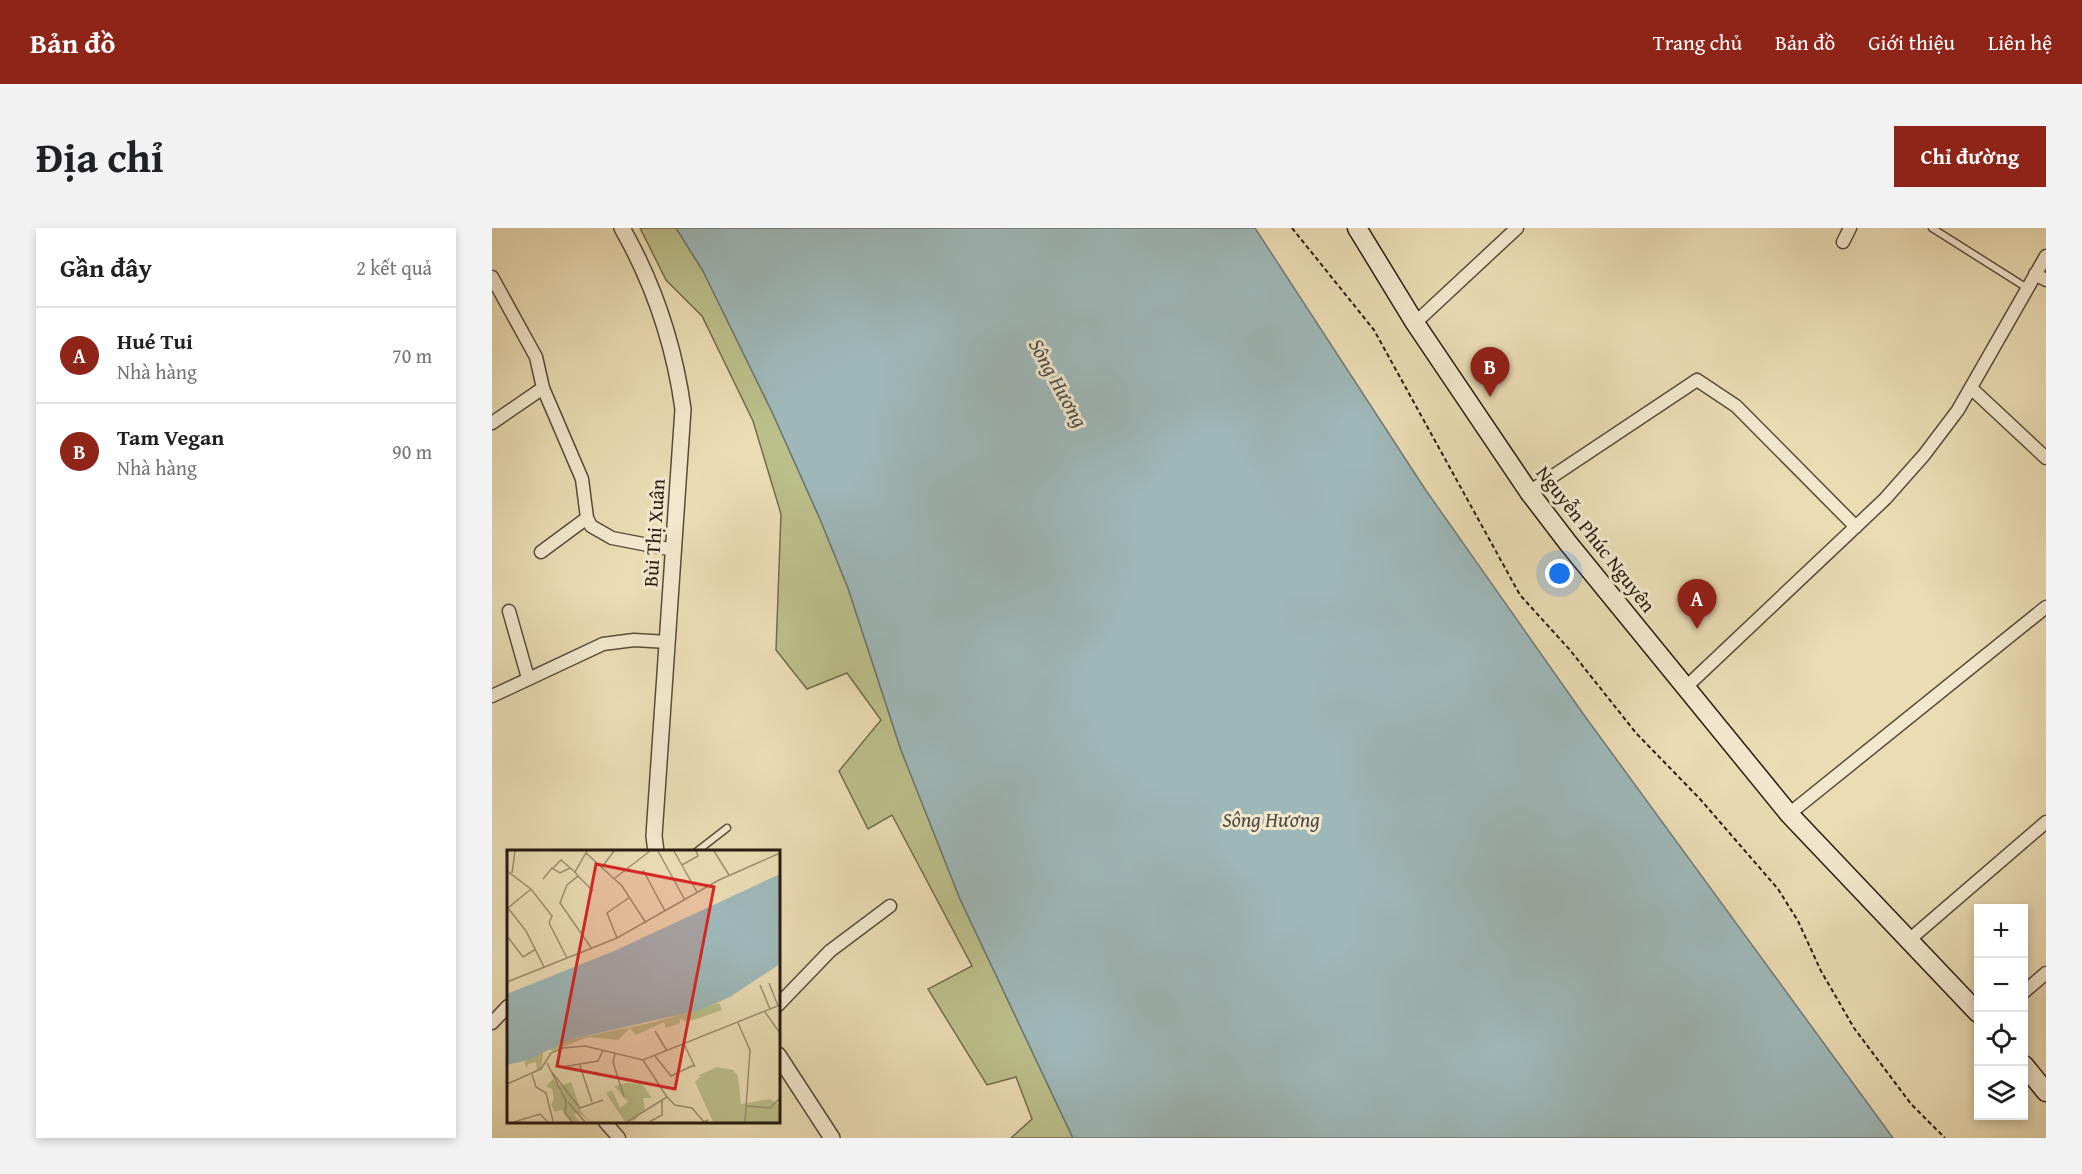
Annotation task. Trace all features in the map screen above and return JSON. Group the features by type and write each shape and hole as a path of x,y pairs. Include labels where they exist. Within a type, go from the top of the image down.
{"main road":[{"name":"Nguyễn Phúc Nguyên","path":"1357,228 1415,323 1529,492 1685,688 1790,814 1977,1012"},
{"path":"2025,1066 2046,1092"}],"street":[{"name":"Bùi Thị Xuân","path":"622,228 662,311 676,360 683,409 654,836 656,850"},
{"path":"1415,323 1517,228"},
{"path":"1843,242 1850,228"},
{"path":"1685,688 1856,527 1924,455 1958,410 2027,288 2041,277 2046,256"},
{"path":"492,277 530,342 541,372 543,388 582,478 587,518 591,526 606,536 674,550"},
{"path":"1529,492 1697,380 1736,406 1856,527"},
{"path":"492,423 543,388"},
{"path":"1971,388 2046,458"},
{"path":"541,552 587,518"},
{"path":"1790,814 2046,607"},
{"path":"509,611 528,678"},
{"path":"492,696 613,641 668,642"},
{"path":"1909,940 2046,822"},
{"path":"780,1003 830,951 890,906"},
{"path":"2028,989 2046,973"},
{"path":"492,1023 507,1010"},
{"path":"780,1057 832,1138"},
{"path":"605,1123 619,1138"}],"lane":[{"path":"1932,228 2027,288"},
{"path":"699,850 727,828"}],"path":[{"path":"1292,228 1308,251 1349,297 1374,330 1520,595 1570,651 1636,733 1700,799 1778,889 1798,921 1821,971 1854,1028 1911,1104 1945,1138"}],"green space":[{"path":"640,228 676,228 703,271 773,414 848,588 901,750 960,899 1073,1138 1011,1138 1032,1119 1016,1077 987,1085 928,989 972,966 892,815 868,829 839,771 881,720 847,673 807,689 776,650 781,514 753,421 702,316 666,280"}],"water":[{"name":"Sông Hương","path":"676,228 1255,228 1425,489 1584,715 1893,1138 1073,1138 960,899 901,750 848,588 820,519 773,414 703,271"}],"place":[{"name":"Tam Vegan","path":"1490,397"},
{"name":"Hué Tui","path":"1697,629"}]}
